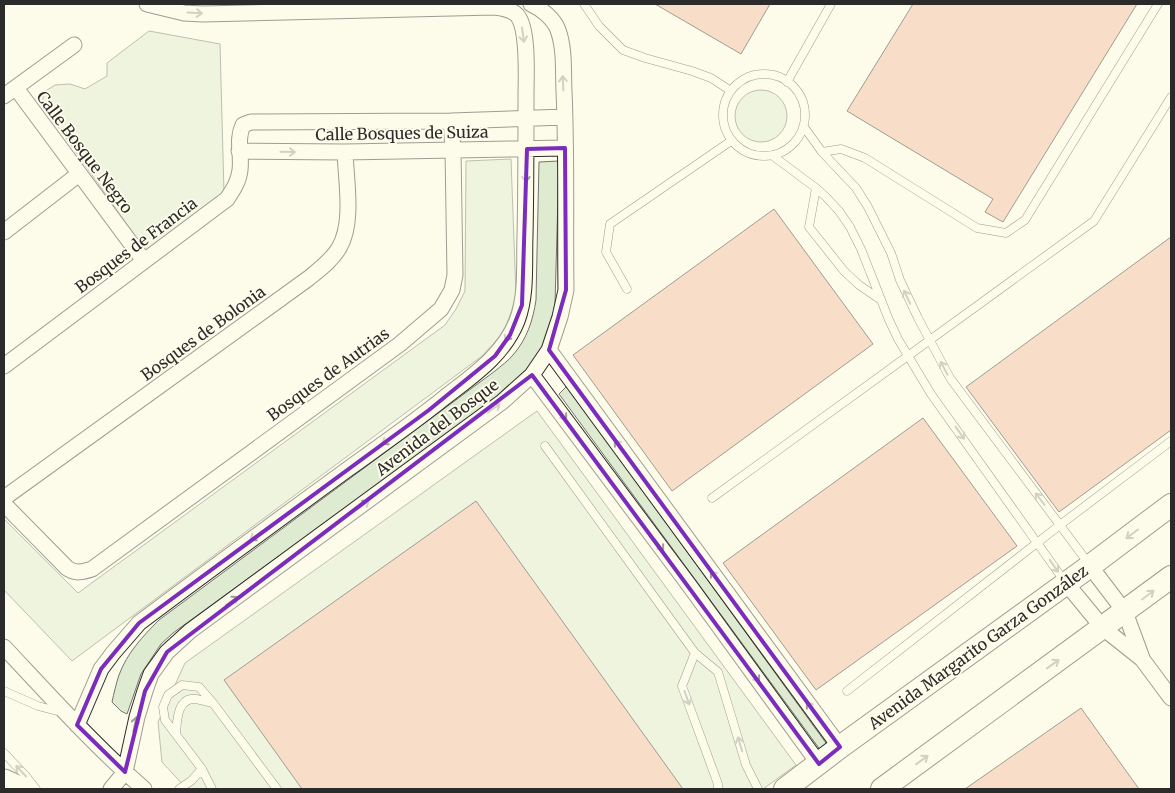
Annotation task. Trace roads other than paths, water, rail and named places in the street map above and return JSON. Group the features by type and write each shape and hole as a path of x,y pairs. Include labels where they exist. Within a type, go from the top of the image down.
{"main road":[{"name":"Avenida Margarito Garza González","path":"785,789 1090,566 1171,504"},
{"path":"882,789 1171,577"},
{"path":"4,782 19,789"}],"street":[{"path":"147,4 184,13 204,14 493,5"},
{"name":"Avenida del Bosque","path":"125,772 136,717 145,691 152,674 167,652 190,631 502,402 532,375 549,350 560,317 566,290 565,117 558,29 546,15 531,4"},
{"name":"Avenida del Bosque","path":"78,725 101,669 139,623 429,410 481,369 495,356 510,335 522,305 524,276 526,56 523,29 516,14 493,5"},
{"path":"10,92 74,45"},
{"name":"Calle Bosque Negro","path":"10,92 79,174 144,261"},
{"name":"Calle Bosques de Suiza","path":"243,125 251,122 451,121 565,117"},
{"name":"Bosques de Autrias","path":"4,504 67,568 78,572 92,569 400,344 441,309 452,290 455,275 451,121"},
{"name":"Bosques de Francia","path":"4,366 227,199 236,186 240,170 239,138 243,125"},
{"name":"Calle Bosques de Suiza","path":"239,151 345,152 565,148"},
{"name":"Bosques de Bolonia","path":"4,498 309,278 329,261 339,248 348,224 345,152"},
{"path":"4,232 79,174"},
{"path":"549,350 840,747"},
{"path":"532,375 820,764"},
{"path":"1090,566 1124,612 1142,659"},
{"path":"1066,583 1103,628 1142,659 1171,698"},
{"path":"4,647 66,713 144,789"},
{"path":"111,789 125,772"}],"lane":[{"path":"584,4 600,26 623,50 711,78 731,91"},
{"path":"787,82 831,4"},
{"path":"822,152 841,149 865,158 977,228 1006,233 1025,220 1158,4"},
{"path":"760,74 774,76 787,82 795,88 805,110 804,127 797,140 791,147 773,156 754,155 737,147 726,132 723,121 723,111 731,91 745,79 760,74"},
{"path":"712,498 1094,221 1171,98"},
{"path":"804,127 822,152 856,188 868,208 891,253 900,280 918,318 950,378 1090,566"},
{"path":"627,289 606,252 610,224 731,141"},
{"path":"773,156 826,197 850,227 861,249 889,320 931,394 1066,583"},
{"path":"816,188 809,227 844,271 859,286 881,300"},
{"path":"846,692 1171,441"},
{"path":"545,446 694,653 718,672 746,765 758,789"},
{"path":"694,653 682,686 718,784 718,789"},
{"path":"212,789 202,769 166,720 163,707 168,695 182,685 199,687 277,789"},
{"path":"4,691 38,706 66,713"},
{"path":"176,734 177,714 185,702 194,699 213,703"},
{"path":"4,753 36,789"},
{"path":"179,789 191,781 202,769"}]}
